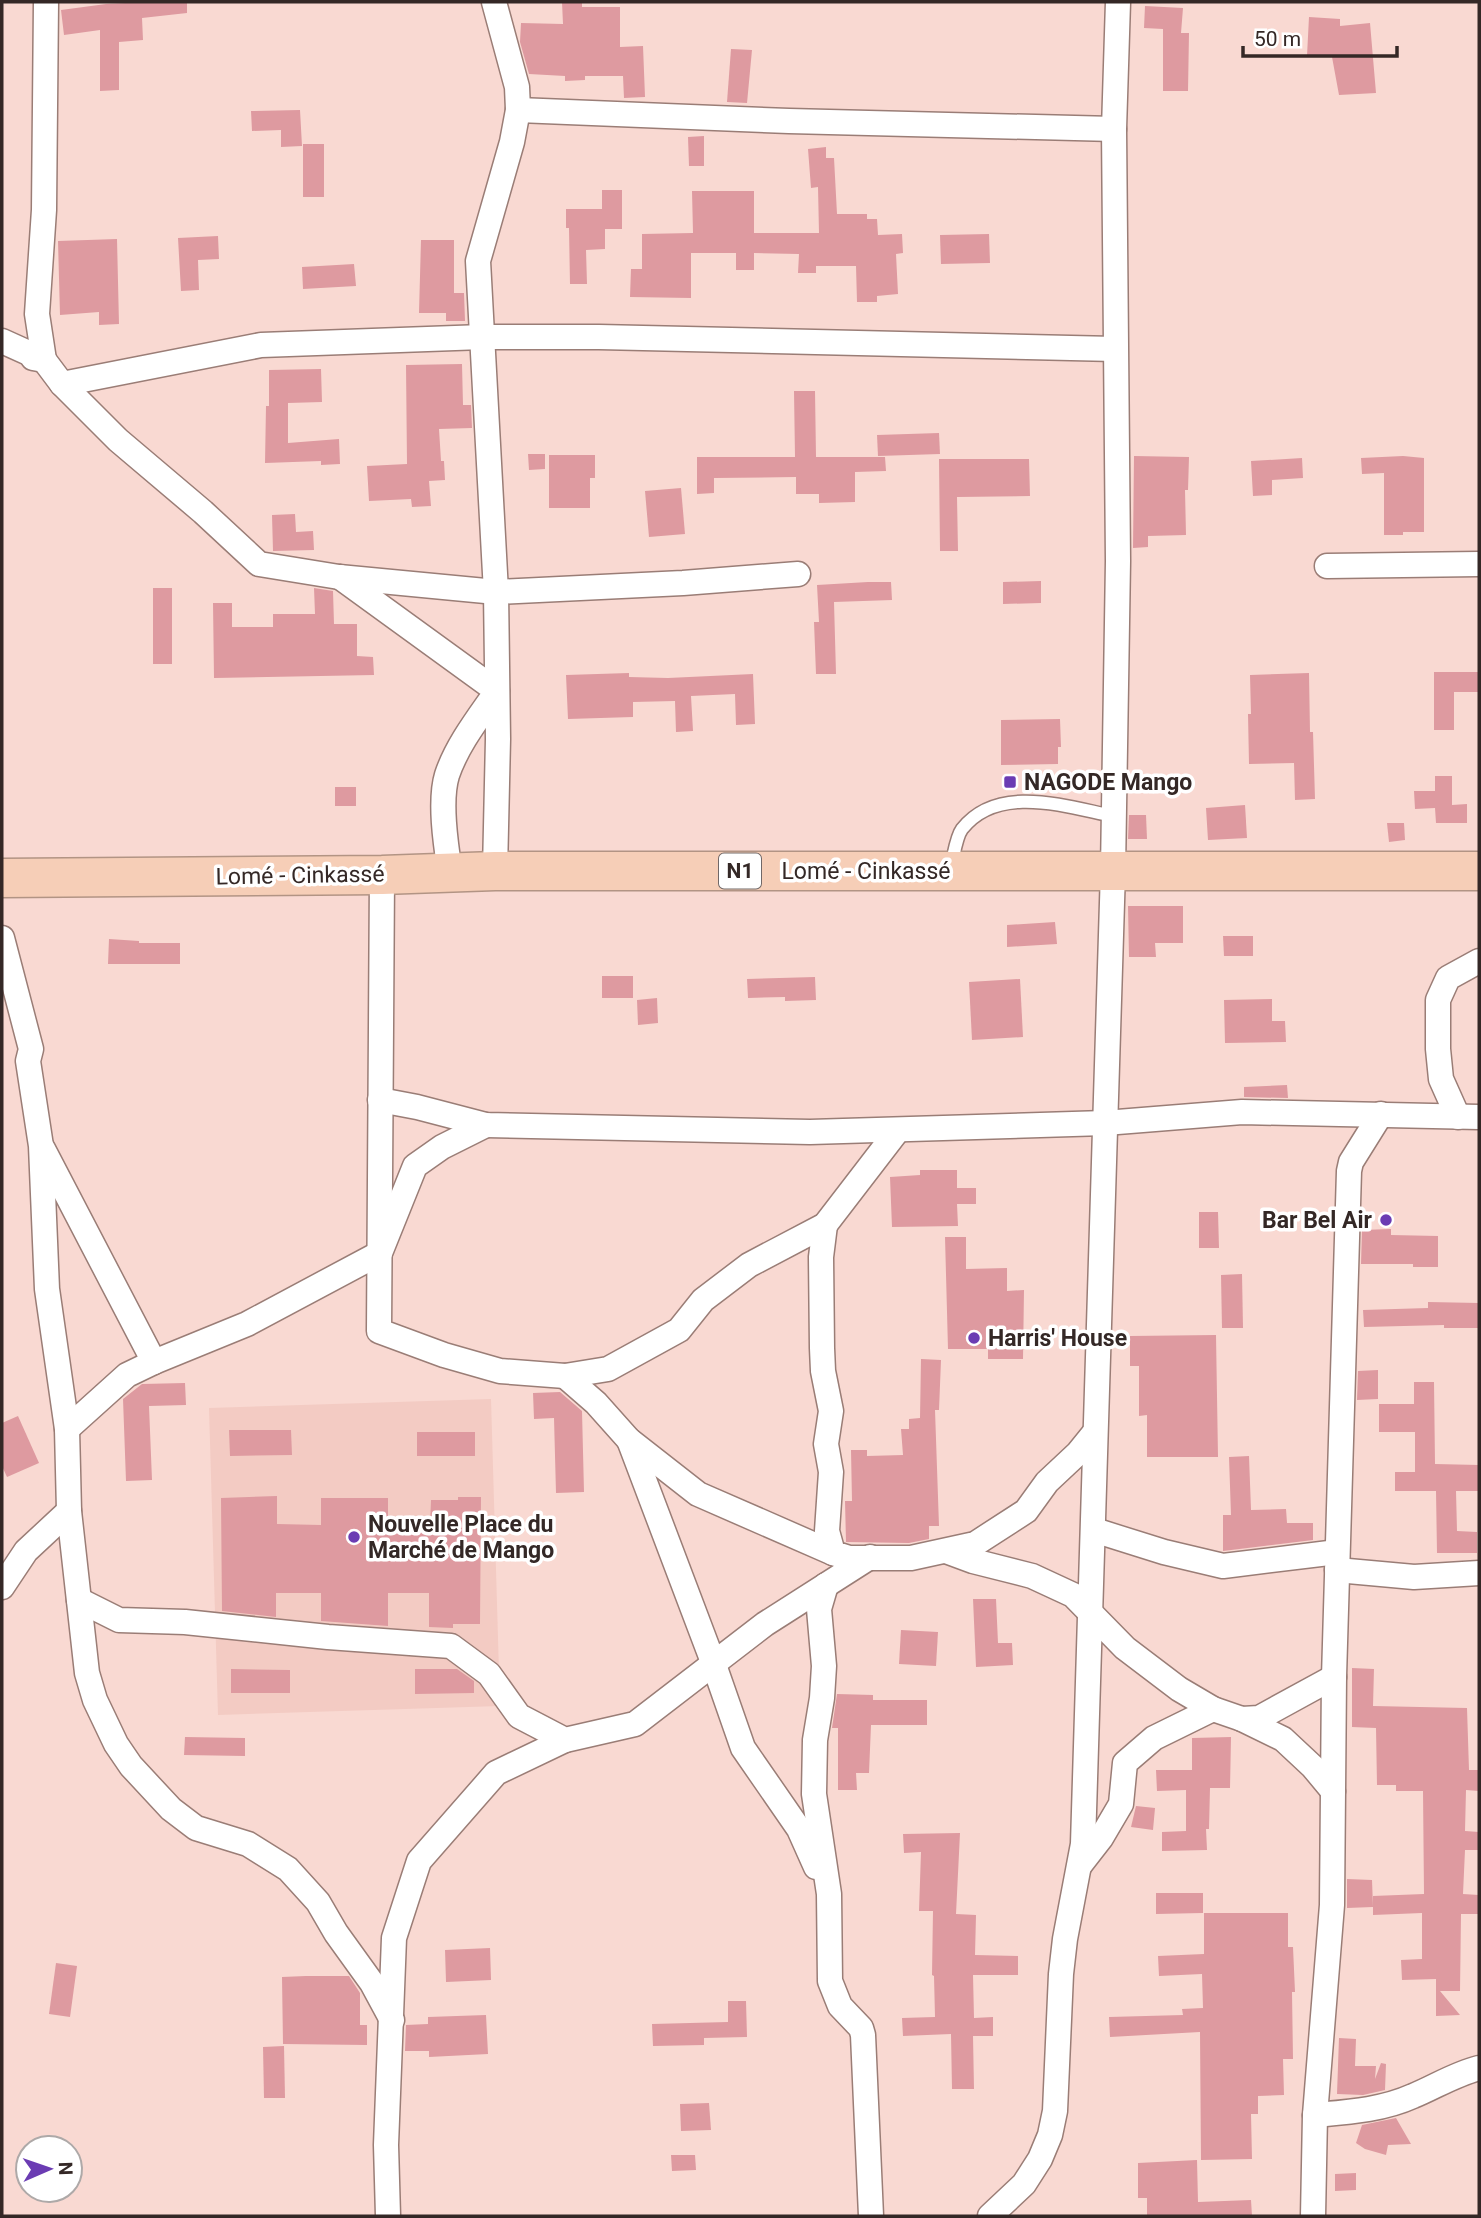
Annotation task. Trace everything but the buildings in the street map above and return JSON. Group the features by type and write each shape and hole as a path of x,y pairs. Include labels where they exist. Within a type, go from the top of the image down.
{"highway":[{"name":"Lomé - Cinkassé","path":"2,878 382,875 495,871 1479,871"}],"street":[{"path":"46,2 44,210 37,314 44,360 62,384 118,440 259,564 339,576 496,592 683,583 798,574"},
{"path":"494,2 517,87 518,110 512,142 478,261 496,592 495,871"},
{"path":"990,2216 1024,2184 1040,2159 1050,2135 1055,2111 1061,1974 1083,1844 1113,870 1118,562 1114,129 1118,2"},
{"path":"518,110 789,121 1114,129"},
{"path":"62,384 261,345 482,337 599,337 1115,349"},
{"path":"2,341 44,360"},
{"path":"2,352 44,360"},
{"path":"1328,566 1479,564"},
{"path":"339,576 497,691"},
{"path":"450,873 443,829 447,777 468,735 497,691"},
{"path":"382,875 379,1331 444,1355 500,1371 565,1376 608,1369 679,1330 704,1300 749,1265 825,1225 898,1130"},
{"path":"2,938 31,1049 28,1062 41,1146 47,1289 68,1429 69,1511 87,1673 95,1700 116,1744 131,1766 162,1801 196,1828 248,1844 288,1869 318,1902 336,1933 372,1983 392,2020"},
{"path":"1469,1117 1441,1079 1438,1000 1448,978 1479,961"},
{"path":"380,1100 486,1125 810,1132 1105,1123 1242,1112 1469,1117"},
{"path":"1313,2216 1315,2115 1332,1905 1334,1678 1349,1171 1351,1162 1381,1114"},
{"path":"68,1429 127,1376 154,1362 247,1324 380,1253 415,1166 442,1146 486,1125"},
{"path":"41,1146 154,1362"},
{"path":"825,1225 821,1257 822,1348 823,1371 831,1411 826,1444 831,1472 827,1531 833,1553"},
{"path":"565,1376 596,1403 629,1440 698,1494 849,1558 911,1558 975,1544 1026,1511 1047,1482 1078,1453 1095,1432"},
{"path":"629,1440 743,1748 799,1829 829,1894"},
{"path":"2,1587 26,1550 69,1511"},
{"path":"1094,1530 1164,1552 1223,1566 1337,1561 1414,1577 1479,1573"},
{"path":"946,1551 1054,1585 1073,1595 1125,1648 1179,1689 1213,1709 1242,1719 1283,1740 1313,1766 1333,1791"},
{"path":"388,2216 386,2145 394,1938 419,1861 496,1773 565,1740 635,1724 765,1624 870,1557"},
{"path":"826,1585 819,1609 824,1666 815,1740 814,1794 829,1894 830,1981 840,2006 861,2028 863,2035 871,2216"},
{"path":"79,1601 119,1620 185,1622 451,1646 489,1674 519,1716 565,1740"},
{"path":"1242,1719 1259,1718 1334,1678"},
{"path":"1080,1865 1101,1838 1121,1804 1125,1763 1154,1738 1213,1709"},
{"path":"1315,2115 1364,2110 1400,2101 1479,2068"}],"lane":[{"path":"950,872 961,830 981,812 1004,804 1029,802 1113,817"}],"shaded area":[{"name":"Nouvelle Place du Marché de Mango","path":"491,1399 500,1706 218,1715 209,1408"}],"place":[{"name":"NAGODE Mango","path":"1010,782"},
{"name":"Bar Bel Air","path":"1386,1220"},
{"name":"Harris' House","path":"974,1338"},
{"name":"Nouvelle Place du Marché de Mango","path":"354,1537"}]}
